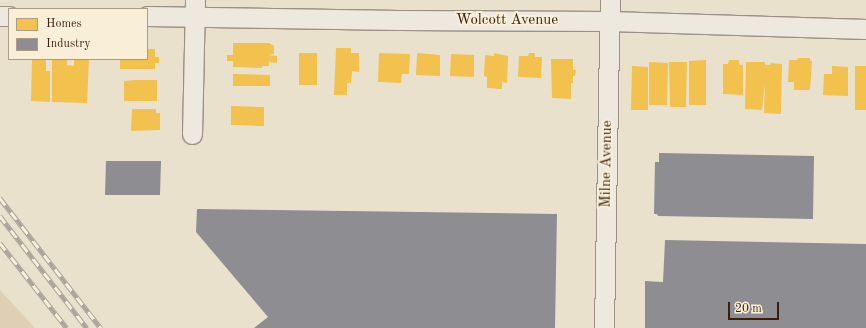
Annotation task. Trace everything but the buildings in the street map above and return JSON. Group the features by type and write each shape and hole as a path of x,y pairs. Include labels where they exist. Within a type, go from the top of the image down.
{"street":[{"name":"Milne Avenue","path":"604,328 610,0"},
{"name":"Wolcott Avenue","path":"148,16 195,8 398,20 609,21 866,29"},
{"path":"192,134 195,8"}],"shaded area":[{"path":"0,290 35,328 0,328"}],"railway":[{"path":"0,198 101,328"},
{"path":"0,216 87,328"},
{"path":"0,243 67,328"}]}
